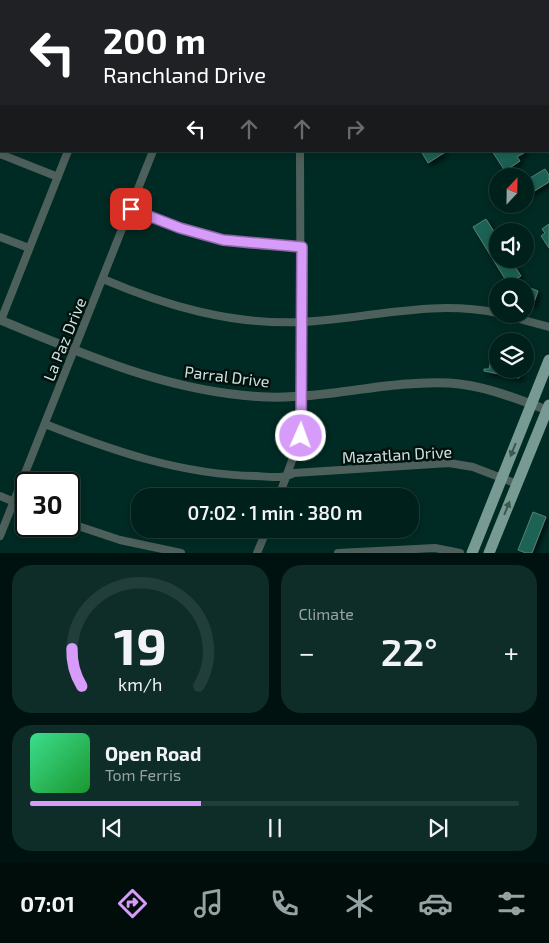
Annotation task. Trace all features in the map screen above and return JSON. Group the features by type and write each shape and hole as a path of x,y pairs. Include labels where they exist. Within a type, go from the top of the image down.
{"main road":[{"path":"472,553 549,360"},
{"path":"489,553 548,408"}],"street":[{"path":"0,320 68,152"},
{"name":"La Paz Drive","path":"0,536 153,152"},
{"path":"282,488 301,436 302,247 300,152"},
{"path":"0,154 58,177"},
{"path":"131,209 180,228 223,240 302,247"},
{"path":"0,237 29,248"},
{"path":"103,279 194,311 265,322 302,322 424,307 467,308 489,311"},
{"name":"Parral Drive","path":"0,320 74,350 167,383 235,395 302,397 415,384 448,383 487,389 532,405 548,408"},
{"path":"534,323 549,327"},
{"name":"Mazatlan Drive","path":"45,424 108,448 174,466 246,476 287,477 294,473 449,463 468,466 516,484"},
{"path":"0,496 14,502"},
{"path":"80,527 120,540 180,553"},
{"path":"257,553 263,538"},
{"path":"338,553 435,548 460,553"}],"building":[{"path":"422,152 445,152 428,163"},
{"path":"493,152 525,152 517,157 520,161 510,168 503,168"},
{"path":"545,169 549,175 549,182 534,191 534,176"},
{"path":"486,219 489,224 489,253 473,227"},
{"path":"549,224 549,248 541,236 545,233 542,229"},
{"path":"498,268 516,268 521,276 518,278 505,278"},
{"path":"534,289 538,291 534,302"},
{"path":"533,512 546,517 532,553 526,553 518,550"}],"route":[{"path":"131,209 180,228 223,240 246,244 302,247 301,436"}]}
